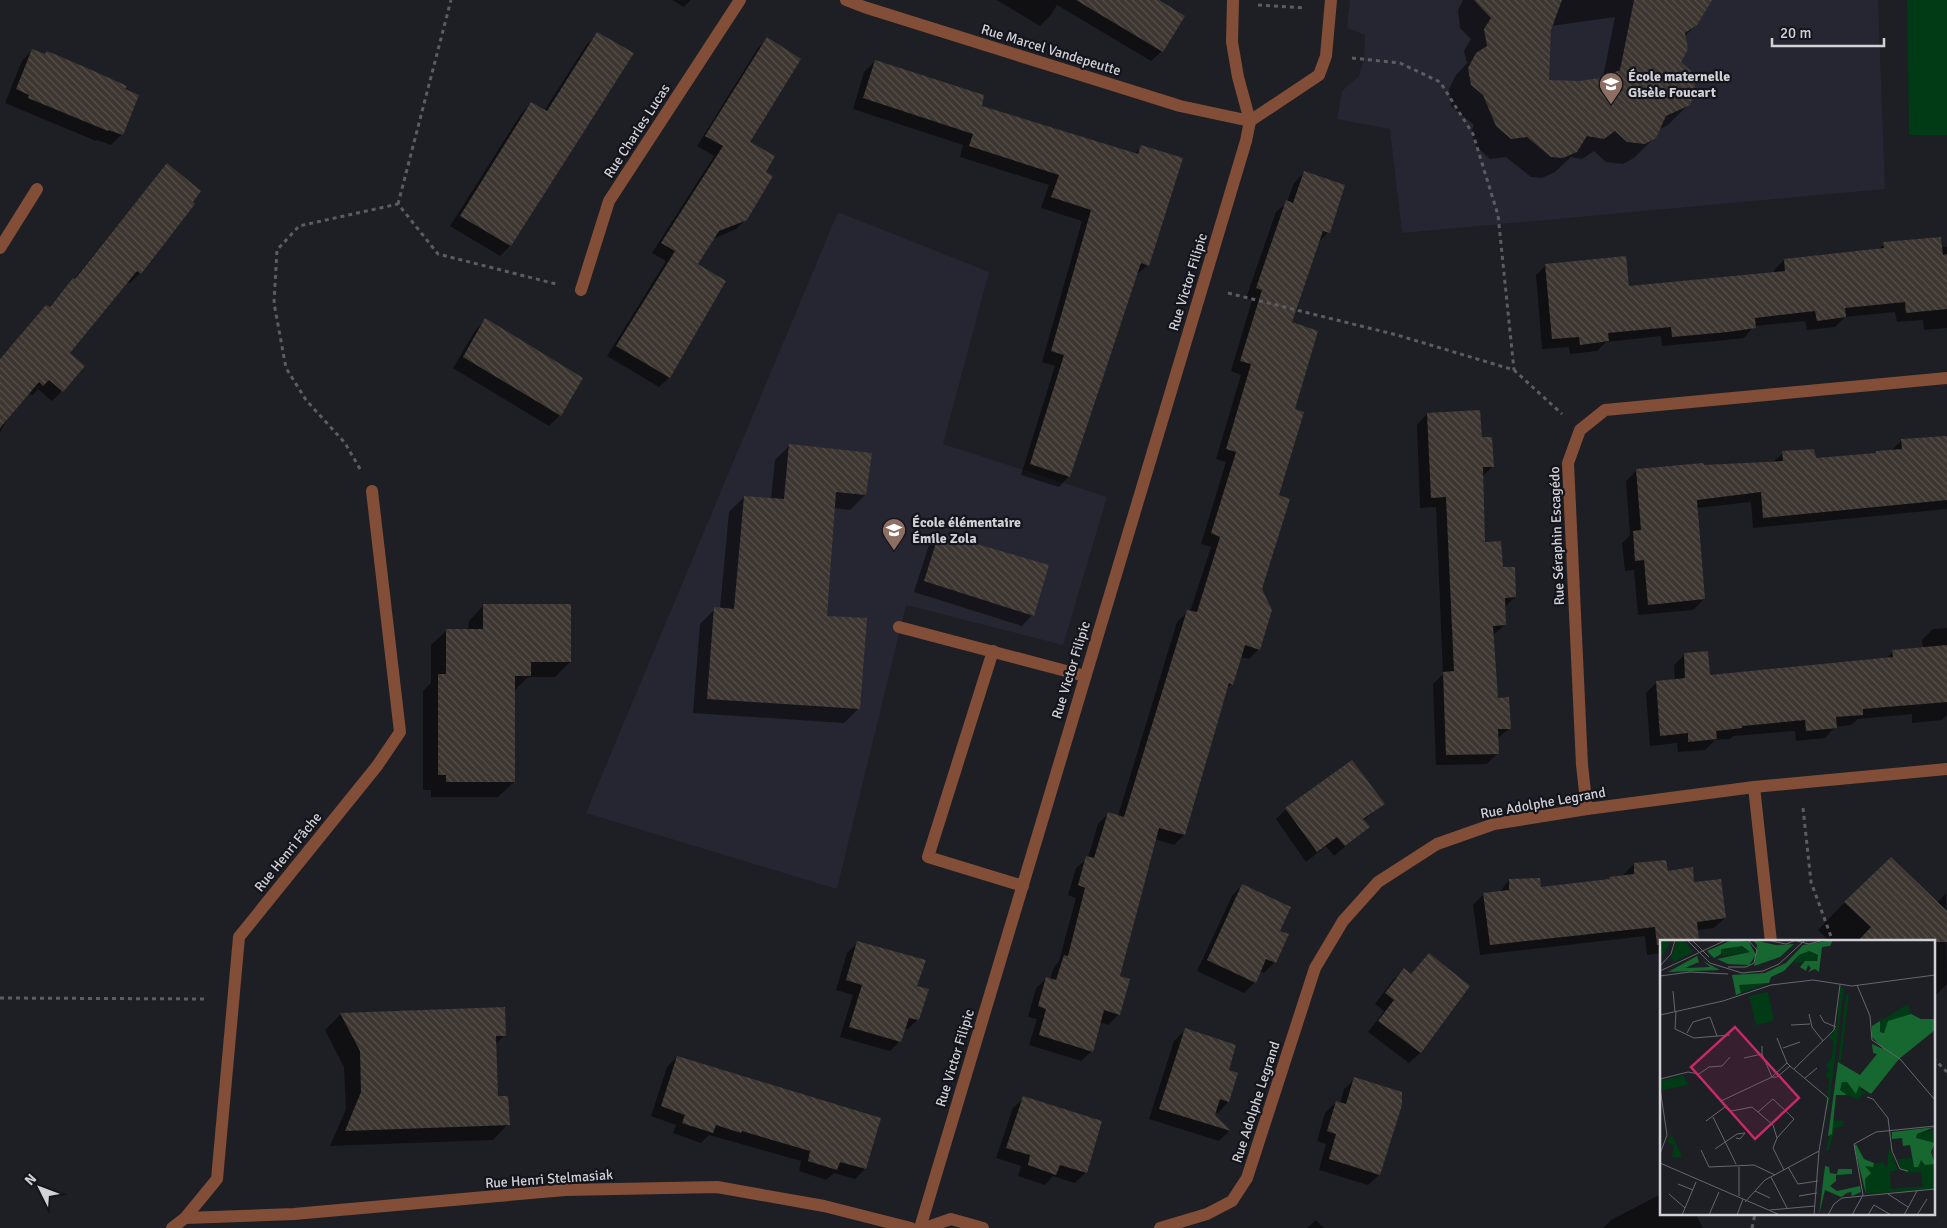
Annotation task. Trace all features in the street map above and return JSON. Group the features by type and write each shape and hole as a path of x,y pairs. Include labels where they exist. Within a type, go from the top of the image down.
{"street":[{"name":"Rue Charles Lucas","path":"581,290 609,201 740,0"},
{"name":"Rue Marcel Vandepeutte","path":"846,0 1180,106 1250,121"},
{"path":"1233,2 1232,42 1238,77 1250,121 1319,75 1326,56 1331,5"},
{"name":"Rue Victor Filipic","path":"920,1228 1203,287 1246,141 1250,121"},
{"path":"0,248 38,189"},
{"path":"1580,430 1605,410 1947,378"},
{"name":"Rue Séraphin Escagédo","path":"1580,430 1568,463 1582,765 1587,809"},
{"name":"Rue Henri Fâche","path":"172,1228 185,1218 216,1179 239,937 376,766 400,732 372,491"},
{"path":"899,627 1085,676"},
{"path":"993,652 928,858 1023,886"},
{"name":"Rue Adolphe Legrand","path":"1160,1228 1207,1214 1232,1201 1246,1178 1315,968 1343,921 1378,882 1437,844 1494,824 1587,809 1754,787 1947,769"},
{"path":"1754,787 1771,940"},
{"name":"Rue Henri Stelmasiak","path":"185,1218 294,1214 565,1190 717,1187 824,1206 911,1228"},
{"path":"925,1228 951,1219 983,1228"}],"path":[{"path":"398,204 451,0"},
{"path":"1233,2 1331,5"},
{"path":"1326,56 1400,63 1440,82 1473,134 1498,215 1514,370"},
{"path":"398,204 438,254 581,290"},
{"path":"372,491 345,443 306,400 286,368 274,303 277,250 299,226 398,204"},
{"path":"1203,287 1397,335 1514,370 1580,430"},
{"path":"1800,783 1811,882 1832,940"},
{"path":"0,998 233,1000"},
{"path":"1934,1059 1947,1072"}],"shaded area":[{"name":"École maternelle Gisèle Foucart","path":"1350,0 1878,0 1885,189 1402,233 1390,129 1337,119 1342,91 1359,76 1364,59 1365,35 1347,28"},
{"name":"École élémentaire Émile Zola","path":"838,212 989,272 943,444 1107,497 1063,645 906,605 837,889 586,813"}],"green space":[{"path":"1907,0 1947,0 1947,135 1909,135"}],"building":[{"path":"1076,0 1159,0 1185,16 1163,52"},
{"path":"1474,0 1562,0 1551,30 1549,80 1579,81 1600,78 1620,70 1634,0 1712,0 1697,25 1685,33 1688,49 1681,62 1691,71 1696,90 1690,105 1666,116 1656,138 1645,144 1627,142 1615,131 1604,139 1587,136 1577,152 1563,158 1551,157 1527,137 1511,139 1496,126 1483,95 1471,85 1468,68 1476,53 1487,46 1484,29 1491,18"},
{"path":"597,32 634,53 511,246 460,216 531,102 547,111"},
{"path":"767,37 801,59 750,142 775,156 766,172 773,176 747,220 719,231 698,264 686,257 726,281 670,378 616,346 675,251 661,243 723,146 705,136"},
{"path":"32,49 45,54 47,51 87,68 127,86 125,89 139,95 123,135 108,131 28,98 29,95 16,89"},
{"path":"875,60 984,95 982,106 1138,154 1141,145 1183,158 1149,266 1141,263 1070,477 1030,464 1064,355 1051,351 1091,210 1051,197 1059,175 969,146 973,134 863,98"},
{"path":"167,163 201,191 193,202 195,204 141,274 137,271 70,353 85,366 63,392 49,380 43,386 39,382 0,428 0,359 46,305 50,307 73,278 75,279"},
{"path":"1304,171 1345,185 1330,233 1323,231 1292,322 1318,331 1295,409 1304,412 1279,495 1290,499 1262,589 1272,610 1260,650 1245,645 1233,685 1229,683 1185,835 1159,828 1120,976 1130,979 1120,1015 1104,1010 1093,1052 1039,1035 1046,1009 1038,1006 1046,977 1056,980 1064,955 1068,956 1085,888 1078,885 1086,856 1094,858 1108,812 1124,817 1187,610 1197,612 1220,537 1211,533 1236,452 1226,449 1251,364 1240,361 1262,290 1256,288 1286,200 1293,203"},
{"path":"1941,237 1943,255 1947,254 1947,309 1906,313 1905,302 1845,308 1846,317 1817,321 1815,311 1755,318 1756,328 1728,332 1672,337 1671,327 1608,333 1609,341 1580,345 1579,337 1552,339 1545,264 1626,256 1629,286 1785,271 1784,259 1884,248 1883,242"},
{"path":"485,318 583,378 561,416 463,357"},
{"path":"1480,410 1482,437 1492,437 1494,467 1483,467 1485,542 1501,541 1503,567 1515,567 1516,597 1505,598 1506,625 1493,626 1498,698 1509,697 1511,729 1498,729 1499,754 1446,755 1443,672 1454,671 1446,497 1431,498 1427,413"},
{"path":"1947,436 1947,500 1763,518 1761,492 1697,500 1705,599 1648,605 1644,560 1635,561 1633,531 1641,530 1636,469 1703,463 1704,465 1783,461 1782,451 1814,449 1816,458 1876,453 1876,451 1902,449 1901,439"},
{"path":"789,444 872,453 866,495 836,492 827,616 867,618 860,709 707,699 714,607 734,609 744,496 784,499"},
{"path":"939,533 1049,565 1034,616 924,581"},
{"path":"483,604 571,604 571,662 531,662 531,676 515,676 515,782 446,782 446,775 438,775 438,674 446,674 446,629 483,629"},
{"path":"1947,645 1947,702 1863,709 1863,715 1836,717 1837,728 1806,731 1805,720 1742,726 1742,728 1716,731 1717,739 1688,742 1688,733 1660,736 1656,681 1685,678 1684,653 1708,651 1710,675 1893,657 1892,650"},
{"path":"1352,760 1385,804 1363,819 1370,827 1345,846 1337,837 1317,852 1285,808"},
{"path":"1891,857 1947,911 1947,942 1934,942 1934,940 1859,940 1871,927 1844,902"},
{"path":"1666,860 1668,871 1693,867 1694,882 1721,879 1726,918 1697,922 1699,940 1660,940 1660,944 1657,945 1655,927 1490,945 1483,893 1509,890 1509,879 1540,878 1541,887 1609,879 1609,877 1634,874 1634,863"},
{"path":"1242,884 1291,907 1280,931 1289,934 1276,963 1266,959 1256,983 1207,960"},
{"path":"857,941 926,960 917,986 929,989 919,1020 909,1018 901,1042 849,1027 862,985 846,980"},
{"path":"1429,953 1470,986 1421,1053 1378,1021 1394,1000 1385,993 1404,968 1411,974"},
{"path":"505,1007 506,1036 496,1036 498,1096 508,1096 510,1125 345,1131 361,1092 360,1051 340,1013"},
{"path":"1185,1028 1236,1045 1229,1070 1238,1073 1229,1102 1220,1099 1215,1115 1231,1131 1159,1109"},
{"path":"677,1056 881,1118 866,1169 840,1162 837,1170 808,1161 810,1151 716,1125 713,1133 682,1123 685,1115 661,1106"},
{"path":"1354,1077 1402,1092 1402,1105 1380,1175 1329,1159 1336,1134 1327,1131 1336,1101 1346,1104"},
{"path":"1023,1096 1102,1121 1087,1173 1060,1165 1056,1175 1028,1165 1030,1155 1006,1148"}],"place":[{"name":"École maternelle Gisèle Foucart","path":"1611,105"},
{"name":"École élémentaire Émile Zola","path":"894,551"}]}
